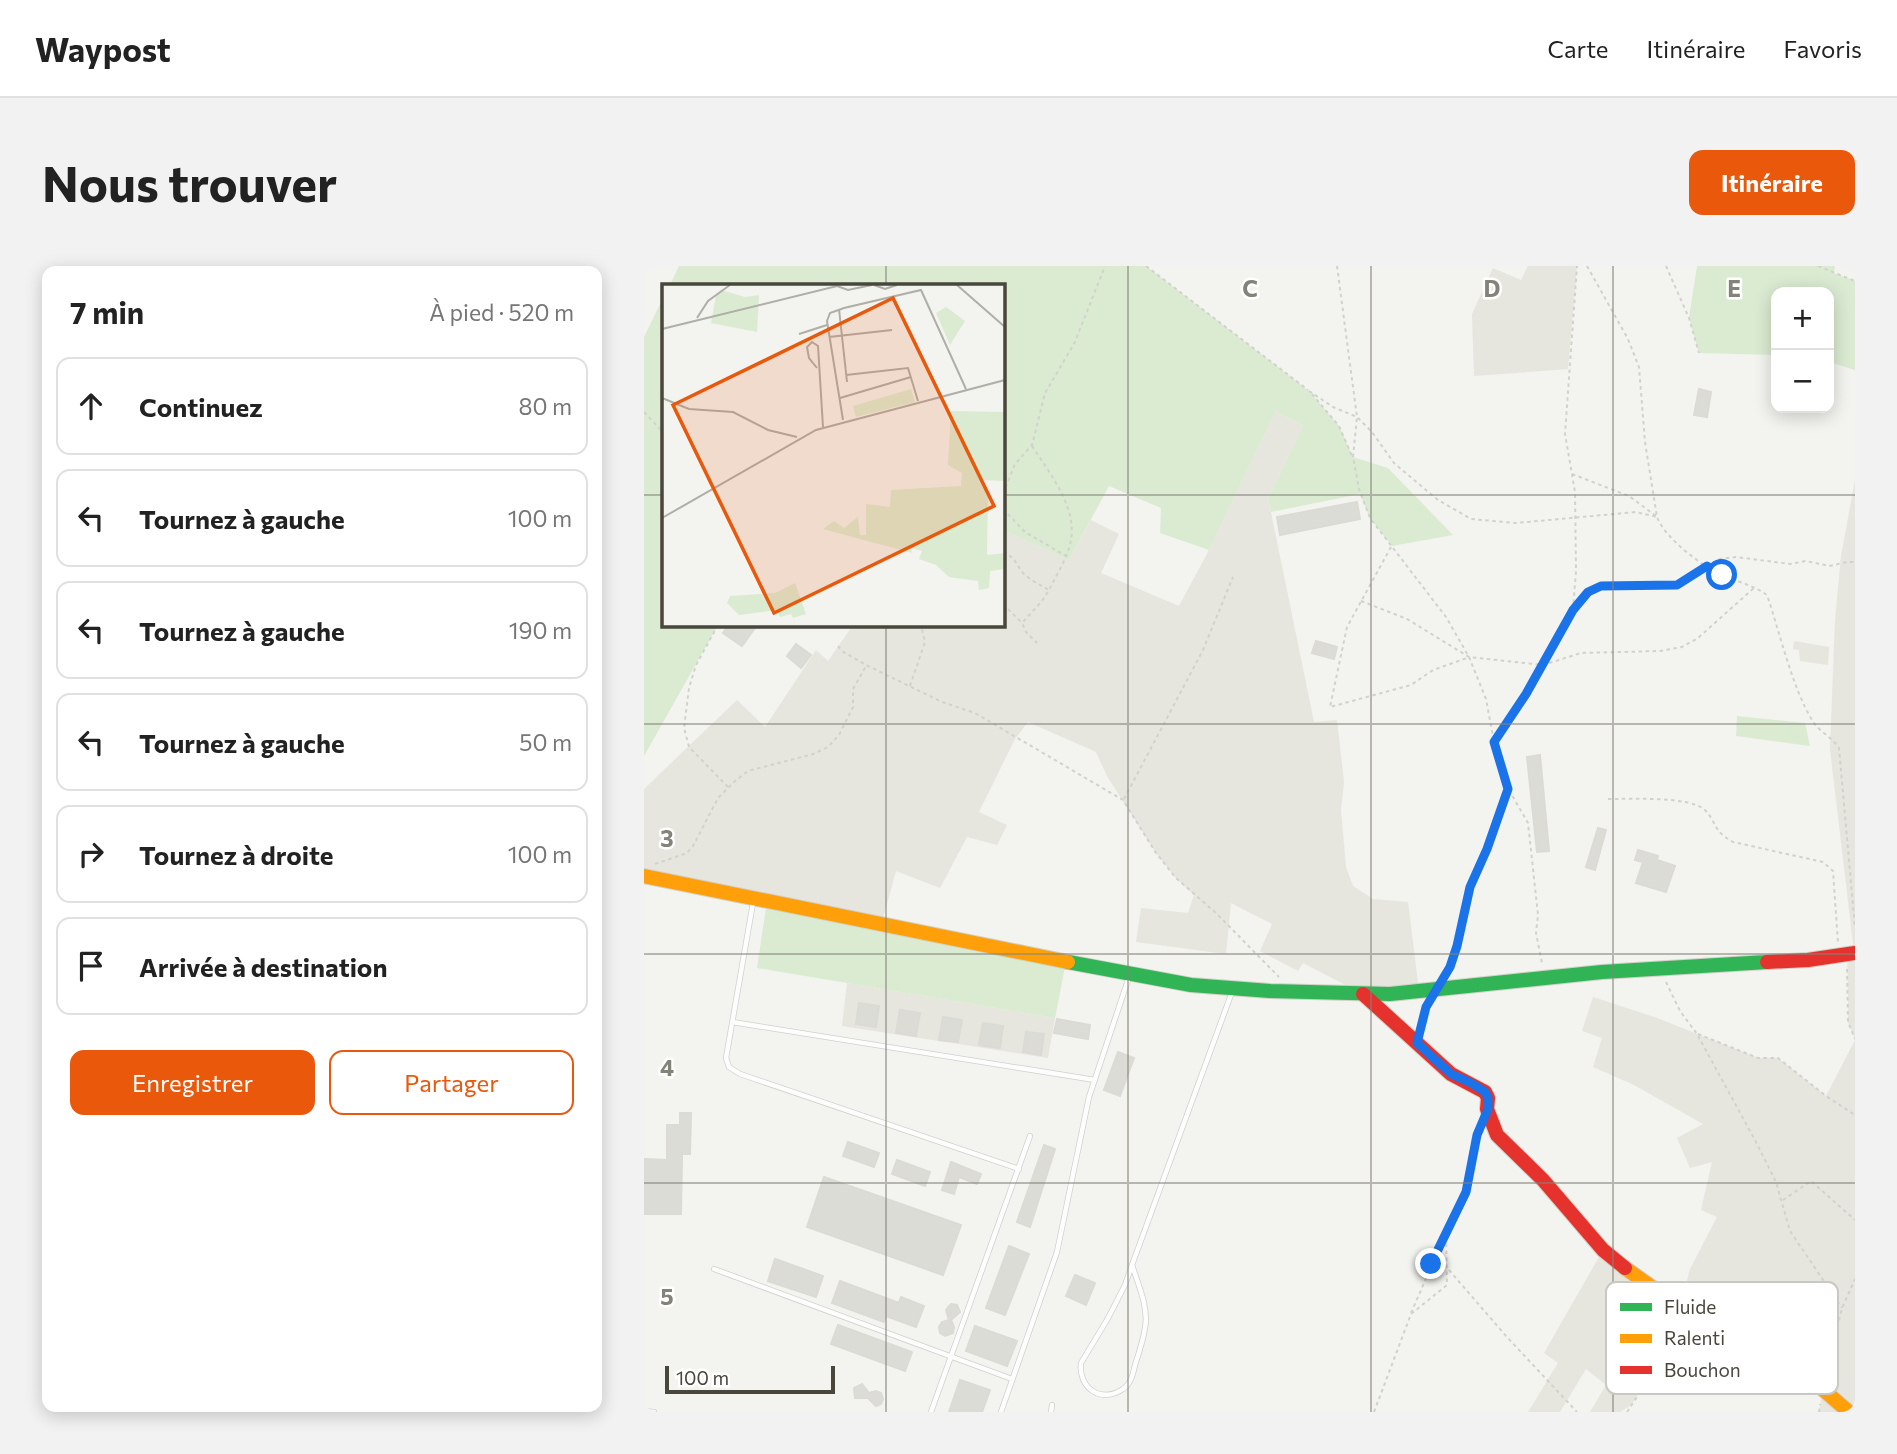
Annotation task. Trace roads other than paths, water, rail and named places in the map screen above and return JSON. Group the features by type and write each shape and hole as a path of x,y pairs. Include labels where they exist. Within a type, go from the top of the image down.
{"street":[{"path":"644,876 882,922 1130,975 1191,985 1294,992 1390,994 1653,969 1808,960 1846,954"},
{"path":"1363,994 1451,1074 1485,1092 1497,1135 1543,1180 1581,1227 1644,1282"},
{"path":"1830,1394 1849,1412"}],"lane":[{"path":"754,898 726,1058 729,1067 740,1074 1018,1169"},
{"path":"1001,1412 1057,1252 1074,1160 1095,1080 1130,975"},
{"path":"1132,1265 1145,1307 1146,1326 1131,1379 1124,1388 1099,1394 1086,1387 1080,1374 1081,1363 1107,1320 1132,1265 1233,988"},
{"path":"732,1022 1095,1080"},
{"path":"931,1412 1030,1136"},
{"path":"715,1269 1012,1379"},
{"path":"1051,1412 1052,1405"},
{"path":"644,1411 654,1412"}]}
